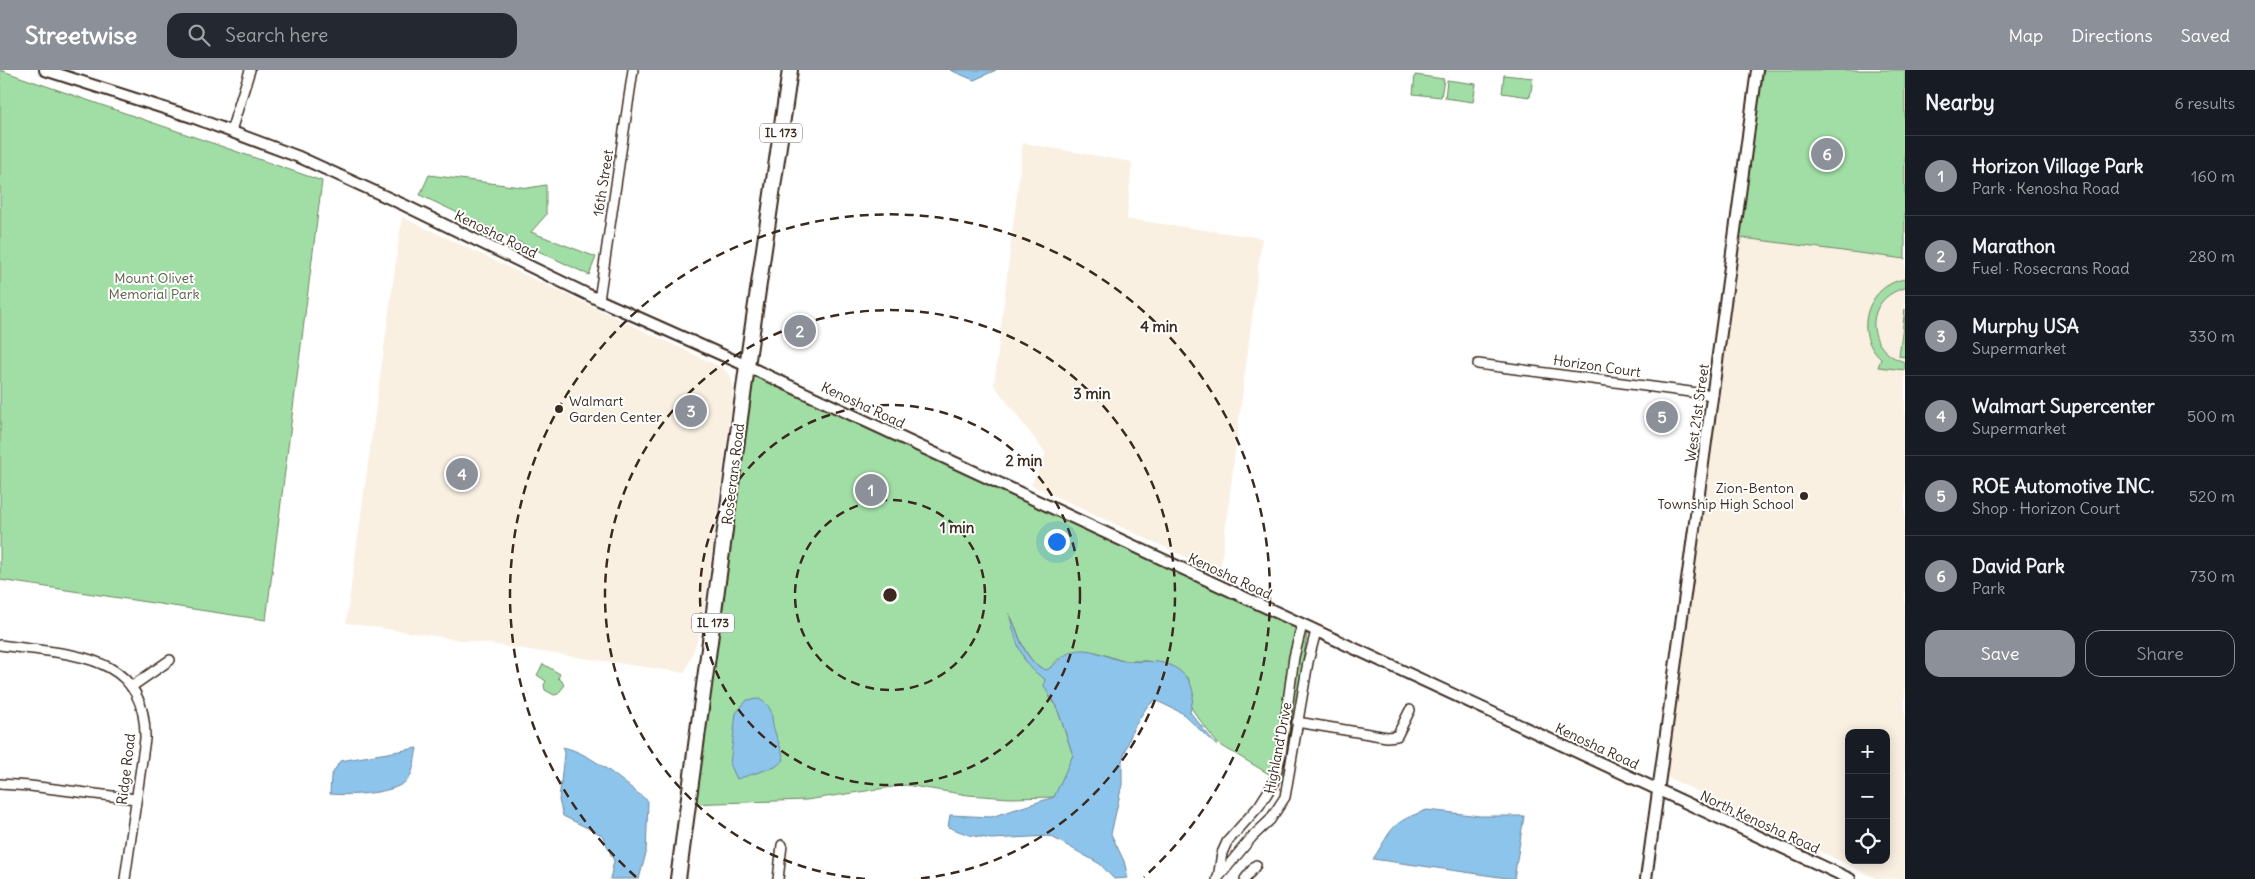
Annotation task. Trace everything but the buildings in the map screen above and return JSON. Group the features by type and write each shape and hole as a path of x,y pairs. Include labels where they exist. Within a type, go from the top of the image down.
{"main road":[{"name":"Rosecrans Road","path":"678,879 747,366 790,70"}],"street":[{"name":"Kenosha Road","path":"45,70 231,131 299,157 387,197 598,300 747,366 1659,790"},
{"path":"231,131 250,70"},
{"name":"16th Street","path":"598,300 633,70"},
{"name":"West 21st Street","path":"1646,879 1757,70"},
{"name":"Horizon Court","path":"1478,364 1713,395"},
{"name":"Highland Drive","path":"1217,879 1222,853 1227,842 1259,806 1274,784 1281,754 1294,657 1302,625"},
{"name":"Highland Drive","path":"1217,879 1252,837 1270,820 1286,797 1297,722 1316,631"},
{"name":"Ridge Road","path":"0,645 80,657 110,666 132,687 141,702 145,722 125,879"},
{"path":"132,687 170,660"},
{"path":"1297,722 1386,737 1397,736 1410,710"},
{"path":"0,784 136,799"},
{"name":"North Kenosha Road","path":"1659,790 1850,879"},
{"path":"778,879 782,844"},
{"path":"1245,879 1256,865"}],"shaded area":[{"path":"1023,143 1132,162 1127,219 1262,238 1220,573 1031,485 1046,454 994,385"},
{"path":"402,217 721,367 730,375 733,386 732,402 701,631 685,673 346,623"},
{"name":"Zion-Benton Township High School","path":"1735,237 1905,259 1905,879 1877,879 1846,864 1890,864 1890,729 1845,729 1845,863 1667,777"}],"green space":[{"name":"Mount Olivet Memorial Park","path":"0,70 322,181 266,620 0,580"},
{"path":"1762,70 1905,70 1905,259 1735,237"},
{"path":"1415,75 1444,79 1441,97 1413,94"},
{"path":"1504,75 1533,78 1530,97 1502,93"},
{"path":"1447,80 1476,84 1473,102 1445,98"},
{"path":"429,175 528,188 546,185 546,215 531,232 596,257 589,275 420,195"},
{"path":"1905,279 1905,288 1891,294 1882,302 1876,313 1874,325 1876,336 1882,347 1892,356 1905,362 1905,370 1878,367 1881,359 1872,348 1867,336 1868,312 1873,300 1881,290 1892,283"},
{"path":"1905,309 1905,357 1899,356"},
{"path":"747,366 1308,628 1284,783 1217,743 1191,708 1193,694 1188,678 1148,661 1123,661 1096,652 1058,659 1049,669 1045,670 1027,654 1011,617 1024,659 1045,679 1049,697 1057,708 1073,755 1055,797 1010,798 968,795 906,785 806,800 688,804"},
{"path":"543,664 560,674 558,678 564,686 558,694 554,695 545,690 544,685 546,681 537,675"}],"water":[{"path":"950,70 996,70 974,80"},
{"path":"1009,613 1026,653 1031,660 1045,670 1073,651 1086,650 1125,661 1155,662 1169,665 1182,673 1191,684 1193,700 1190,712 1217,746 1182,713 1155,700 1146,708 1133,729 1122,761 1122,785 1111,834 1124,861 1128,878 1114,879 1100,864 1050,836 991,839 969,835 948,827 950,815 991,817 1054,797 1073,755 1057,708 1044,686 1045,679 1030,667 1020,650"},
{"path":"759,699 770,708 774,729 784,760 775,767 737,779 730,764 736,713 747,700"},
{"path":"563,747 597,762 648,801 646,853 639,879 610,879 614,861 602,835 563,816 559,800 564,754"},
{"path":"417,748 409,778 395,788 372,793 330,794 331,776 340,761"},
{"path":"1427,810 1480,816 1524,816 1514,879 1373,859 1398,823"}],"place":[{"name":"David Park","path":"1827,154"},
{"name":"Marathon","path":"800,331"},
{"name":"Walmart Garden Center","path":"559,409"},
{"name":"Murphy USA","path":"691,411"},
{"name":"ROE Automotive INC.","path":"1662,417"},
{"name":"Walmart Supercenter","path":"462,474"},
{"name":"Horizon Village Park","path":"871,490"},
{"name":"Zion-Benton Township High School","path":"1804,496"}]}
